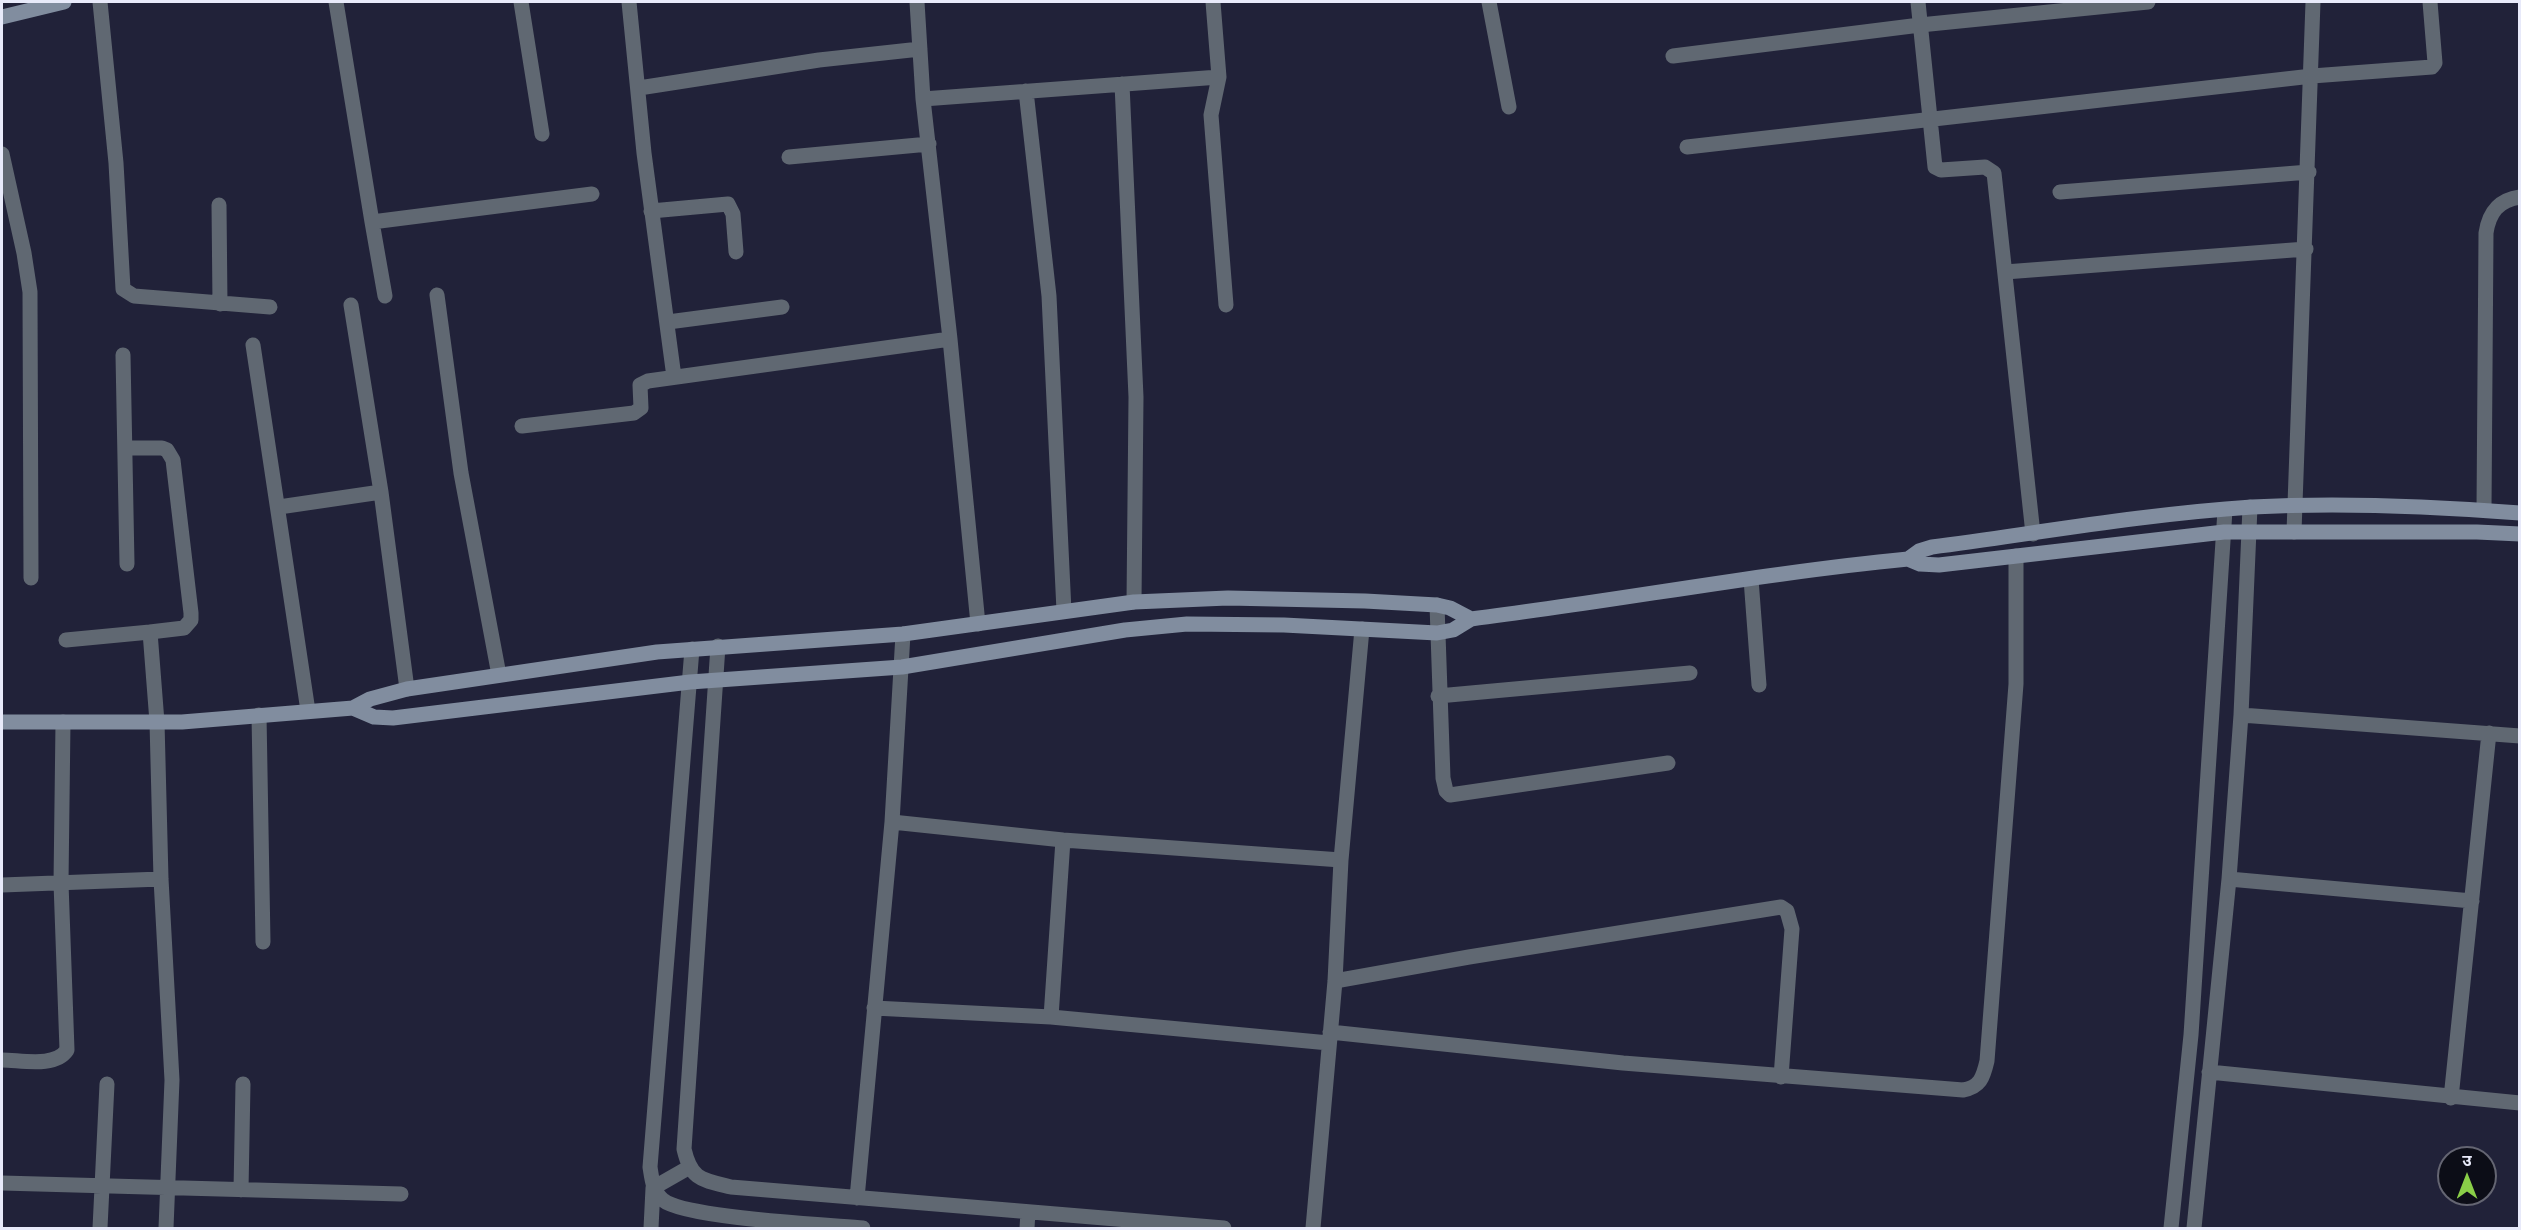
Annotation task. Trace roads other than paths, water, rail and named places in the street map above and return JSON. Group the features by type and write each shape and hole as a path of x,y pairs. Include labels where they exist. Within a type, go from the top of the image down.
{"street":[{"path":"2,17 64,2"},
{"path":"100,2 116,163 123,289 134,296 270,307"},
{"path":"336,2 385,296"},
{"path":"521,2 542,134"},
{"path":"629,2 651,211 674,377"},
{"path":"917,2 923,99 950,339 978,624"},
{"path":"1214,2 1219,77 1211,115 1226,305"},
{"path":"1489,2 1509,107"},
{"path":"1918,2 1934,164 1937,170 1985,167 1994,173 2033,534"},
{"path":"1673,56 1920,25 2148,2"},
{"path":"2294,532 2309,172 2313,2"},
{"path":"1687,147 2312,76 2432,67 2435,63 2436,51 2430,2"},
{"path":"639,88 819,60 920,49"},
{"path":"923,99 1219,77"},
{"path":"1122,84 1136,397 1134,602"},
{"path":"1026,91 1049,296 1064,611"},
{"path":"789,157 929,144"},
{"path":"2,154 24,253 30,292 32,327 31,578"},
{"path":"2060,192 2309,172"},
{"path":"372,222 592,194"},
{"path":"2484,510 2486,234 2491,213 2500,204 2520,197"},
{"path":"651,211 728,204 733,214 736,252"},
{"path":"219,205 220,304"},
{"path":"2005,272 2306,249"},
{"path":"436,295 461,473 499,675"},
{"path":"351,305 381,492 407,689"},
{"path":"668,322 782,308"},
{"path":"522,426 634,413 640,408 640,385 674,377 950,339"},
{"path":"253,345 308,711"},
{"path":"123,355 127,564"},
{"path":"66,640 184,628 191,620 173,459 167,450 162,448 125,448"},
{"path":"279,507 381,492"},
{"path":"1908,559 1926,548 2250,507 2345,504 2520,513"},
{"path":"2194,1228 2229,879 2241,715 2250,507"},
{"path":"2171,1228 2192,1023 2225,510"},
{"path":"353,708 374,717 393,718 690,682 902,667 1125,630 1228,623 1437,633 1453,630 1471,619 1638,597 1815,568 1908,559 1930,566 2224,532 2520,534"},
{"path":"874,1008 1051,1017 1329,1037 1781,1077 1962,1090 1974,1088 1981,1081 1987,1061 1999,937 2016,684 2016,556"},
{"path":"1751,579 1759,685"},
{"path":"1228,598 1228,623"},
{"path":"2,722 157,722 353,708 370,699 407,689 499,675 718,646 903,634 1134,602 1228,598 1437,605 1450,608 1471,619"},
{"path":"1284,625 1285,599"},
{"path":"1437,605 1438,696 1444,785 1450,795 1668,763"},
{"path":"1313,1228 1335,981 1341,860 1362,629"},
{"path":"150,632 157,722 161,879 171,1044 169,1189 165,1228"},
{"path":"857,1198 892,822 903,634"},
{"path":"718,646 684,1149 688,1168 704,1180 731,1187 1224,1228"},
{"path":"651,1228 653,1188 650,1167 692,649"},
{"path":"1438,696 1690,673"},
{"path":"259,715 263,942"},
{"path":"2241,715 2520,735"},
{"path":"2,1060 52,1061 62,1058 67,1050 61,883 63,722"},
{"path":"2451,1098 2489,734"},
{"path":"892,822 1062,840 1341,860"},
{"path":"1051,1017 1062,840"},
{"path":"2,885 161,879"},
{"path":"2229,879 2472,901"},
{"path":"1335,981 1480,955 1781,907 1787,911 1792,929 1781,1077"},
{"path":"2209,1072 2451,1098 2520,1103"},
{"path":"100,1228 107,1084"},
{"path":"241,1190 243,1084"},
{"path":"653,1188 688,1168"},
{"path":"2,1183 401,1194"},
{"path":"653,1188 664,1202 710,1214 864,1228"},
{"path":"1027,1228 1028,1212"}]}
